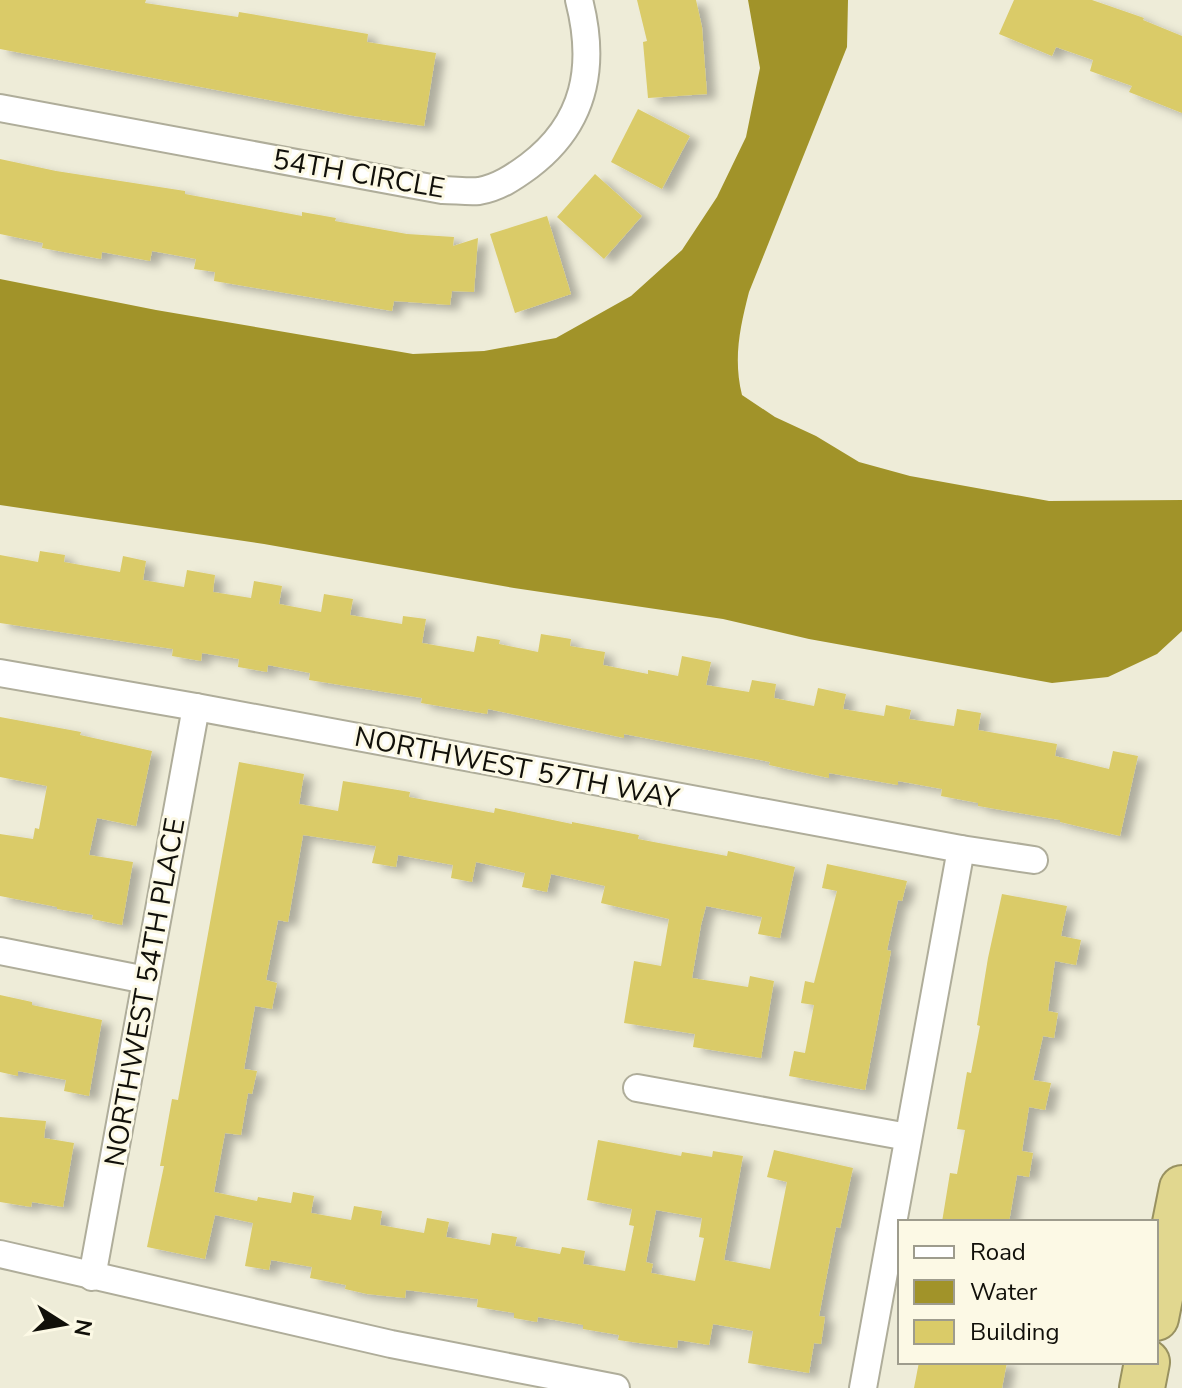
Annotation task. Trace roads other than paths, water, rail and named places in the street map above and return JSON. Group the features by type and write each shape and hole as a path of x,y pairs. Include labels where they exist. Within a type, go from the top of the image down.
{"highway":[{"path":"1158,1308 1182,1188"},
{"path":"1142,1388 1147,1364"}],"street":[{"name":"54TH CIRCLE","path":"0,108 442,190 480,191 509,181 542,156 567,126 582,98 588,65 586,26 579,0"},
{"name":"NORTHWEST 57TH WAY","path":"0,673 1034,860"},
{"name":"NORTHWEST 54TH PLACE","path":"92,1277 196,707"},
{"path":"863,1388 961,849"},
{"path":"0,951 146,980"},
{"path":"637,1088 908,1137"},
{"path":"0,1254 391,1344 616,1388"}],"water":[{"path":"748,0 848,0 847,47 749,292 740,330 738,356 742,395 775,417 816,436 859,462 910,476 1049,501 1182,500 1182,631 1157,654 1108,677 1052,683 809,639 723,619 514,588 264,544 0,505 0,279 156,310 413,354 484,351 556,338 631,296 682,250 717,197 746,137 760,68"}]}
